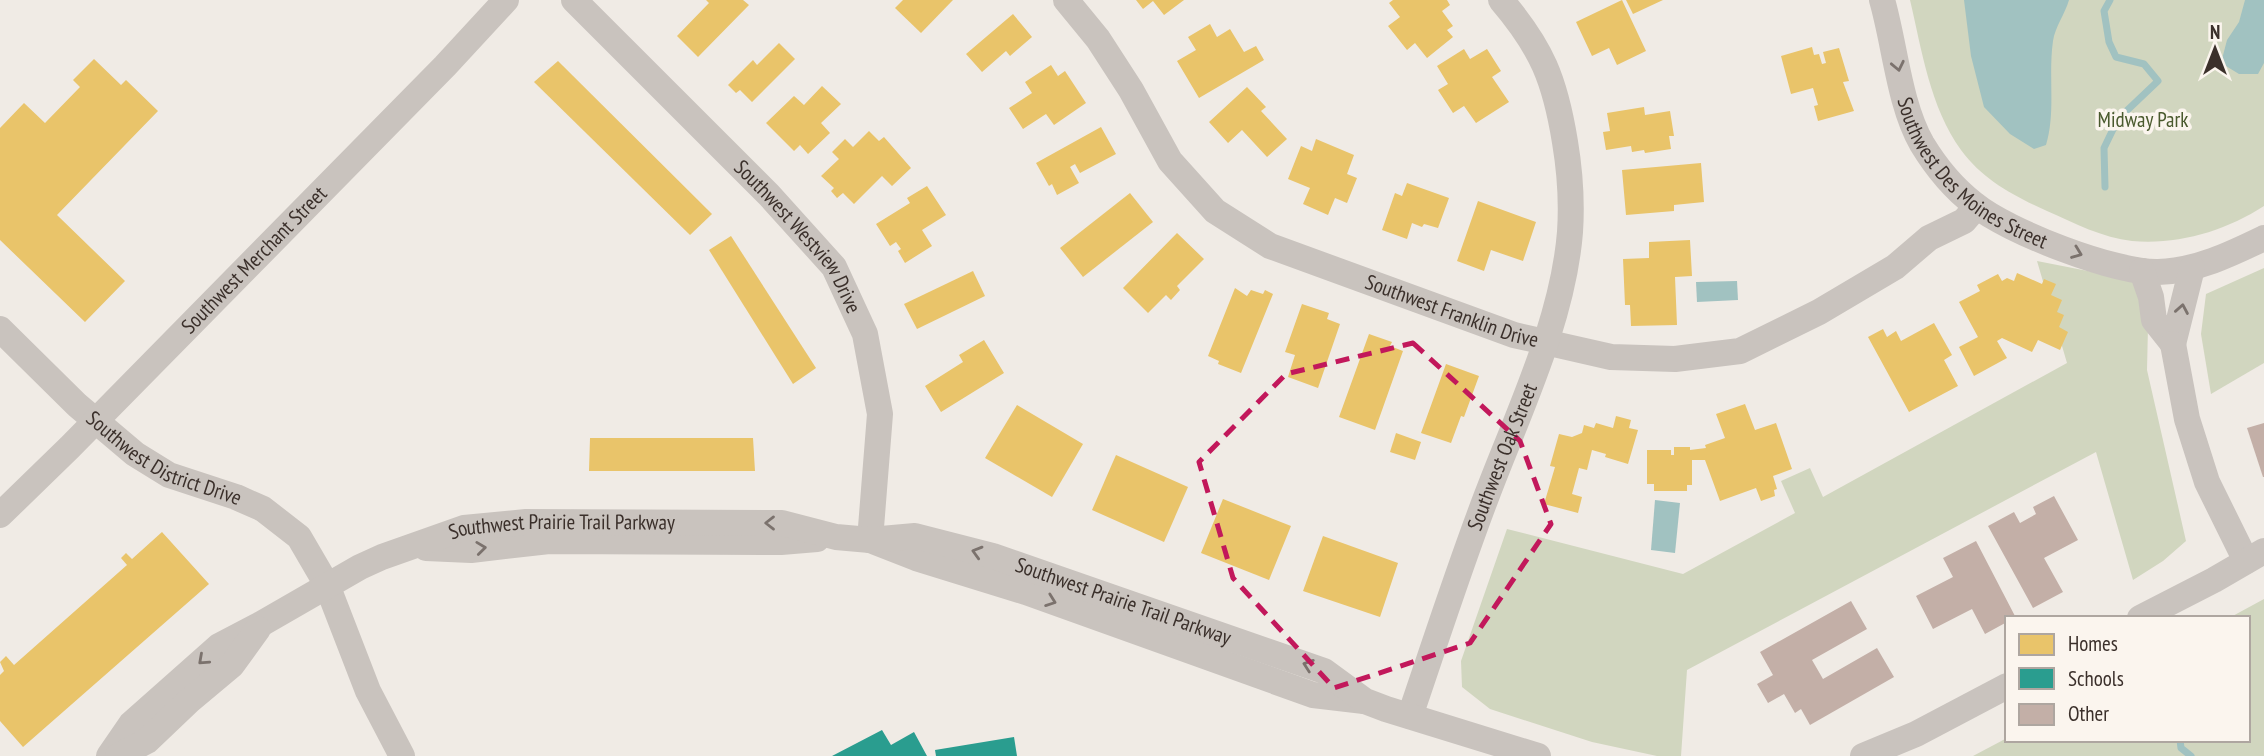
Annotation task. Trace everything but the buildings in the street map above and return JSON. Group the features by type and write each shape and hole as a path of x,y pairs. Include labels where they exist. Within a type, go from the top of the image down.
{"street":[{"name":"Southwest Merchant Street","path":"0,515 445,66 506,0"},
{"name":"Southwest Westview Drive","path":"574,0 769,195 834,267 865,334 880,414 870,540"},
{"name":"Southwest Franklin Drive","path":"1066,0 1098,39 1131,90 1170,162 1215,211 1270,246 1544,344 1611,357 1675,359 1740,351 1819,312 1895,267 1929,238 1964,221 1976,206"},
{"name":"Southwest Oak Street","path":"1410,716 1484,504 1544,344 1561,285 1570,234 1569,164 1559,107 1546,66 1525,29 1501,0"},
{"name":"Southwest Des Moines Street","path":"1882,0 1906,102 1921,142 1947,180 1976,206 2037,237 2095,260 2130,270 2157,272 2192,268 2236,252 2264,238"},
{"name":"Southwest Franklin Drive","path":"1929,238 1940,219 1947,180"},
{"path":"2144,616 2255,556 2207,482 2187,419 2173,344 2192,268"},
{"path":"2142,271 2151,297 2154,320 2173,344"},
{"name":"Southwest District Drive","path":"0,328 94,421 124,446 169,475 236,497 263,509 299,537 327,585 354,648 368,691 402,756"},
{"name":"Southwest Prairie Trail Parkway","path":"109,756 131,724 219,646 327,585 382,557 464,528 526,522 782,523 836,537 870,540 915,536 993,556 1324,671 1365,701 1538,756"},
{"name":"Southwest Prairie Trail Parkway","path":"118,756 147,741 232,665 261,624"},
{"path":"1863,756 1916,734 2005,687"}],"highlighted area":[{"path":"1413,343 1520,441 1551,524 1470,643 1334,688 1233,578 1199,462 1286,374"}],"green space":[{"name":"Midway Park","path":"1910,0 2264,0 2264,206 2217,229 2184,238 2150,242 2110,237 2011,193 1979,170 1950,133 1928,78"},
{"path":"2037,261 2149,283 2147,370 2186,541 2163,561 2133,580 2096,452 1687,670 1681,756 1657,756 1592,742 1490,709 1462,687 1461,661 1507,529 1683,574 1795,513 1781,481 1810,468 1823,497 2067,363"},
{"path":"2264,268 2264,363 2211,394 2201,334 2206,294"},
{"path":"2264,599 2264,756 1973,756 2005,739 2005,742 2250,742 2250,616 2233,616"}],"water":[{"path":"1964,0 2069,0 2053,41 2051,120 2046,145 2034,149 2010,134 1984,107 1971,56"},
{"path":"2245,0 2264,0 2264,63 2258,74 2239,74 2221,63 2227,40 2239,22"},
{"path":"1737,281 1738,300 1697,302 1696,282"},
{"path":"1655,500 1680,503 1675,553 1651,550"}],"waterway":[{"path":"2105,187 2104,148 2118,119 2158,81 2144,64 2116,57 2109,42 2104,11 2110,0"},
{"path":"2180,742 2181,748 2191,756"}]}
